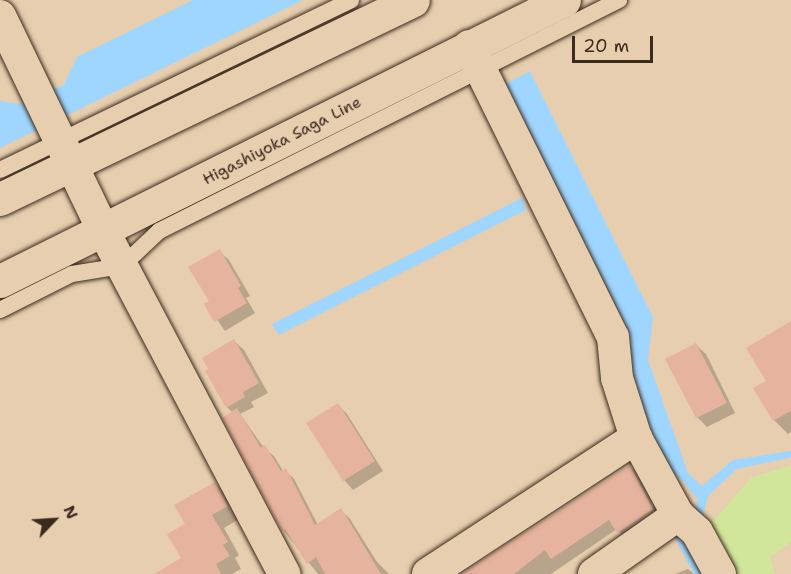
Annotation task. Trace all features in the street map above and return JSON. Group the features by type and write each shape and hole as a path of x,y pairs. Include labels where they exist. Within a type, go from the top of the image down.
{"main road":[{"path":"0,199 62,144 413,0"},
{"name":"Higashiyoka Saga Line","path":"0,281 103,230 475,57 564,0"}],"street":[{"path":"0,16 103,230 284,574"},
{"path":"475,57 613,337 616,378 636,438 720,574"},
{"path":"428,574 636,438"},
{"path":"594,574 687,522"}],"lane":[{"path":"0,170 62,144 351,0"},
{"path":"0,310 72,273 122,266 159,231 475,57 620,0"}],"green space":[{"path":"791,465 791,542 770,557 775,574 733,574 709,526 751,478"}],"water":[{"path":"193,0 303,0 0,148 0,101 20,104 64,85 77,57"},
{"path":"530,71 653,317 648,360 688,473 702,486 733,460 791,451 791,457 737,469 708,496 703,516 687,537 707,574 694,574 673,535 694,516 698,500 682,480 664,468 502,86"},
{"path":"522,198 526,210 279,335 272,324"}],"building":[{"path":"220,249 241,286 238,288 247,303 214,322 204,304 209,301 188,267"},
{"path":"791,321 791,411 773,421 753,388 766,381 746,348"},
{"path":"234,339 259,383 243,392 245,397 226,408 205,371 208,369 202,358"},
{"path":"696,343 727,403 696,418 665,359"},
{"path":"338,403 375,461 343,481 306,423"},
{"path":"237,408 261,448 265,445 281,471 286,468 315,525 341,508 381,574 325,574 316,557 307,564 285,529 282,531 222,418"},
{"path":"630,465 653,509 617,533 609,520 551,559 545,550 514,574 461,574"},
{"path":"215,482 228,506 212,515 228,542 223,545 230,556 216,564 221,574 154,574 181,558 167,534 185,524 174,505"}]}
